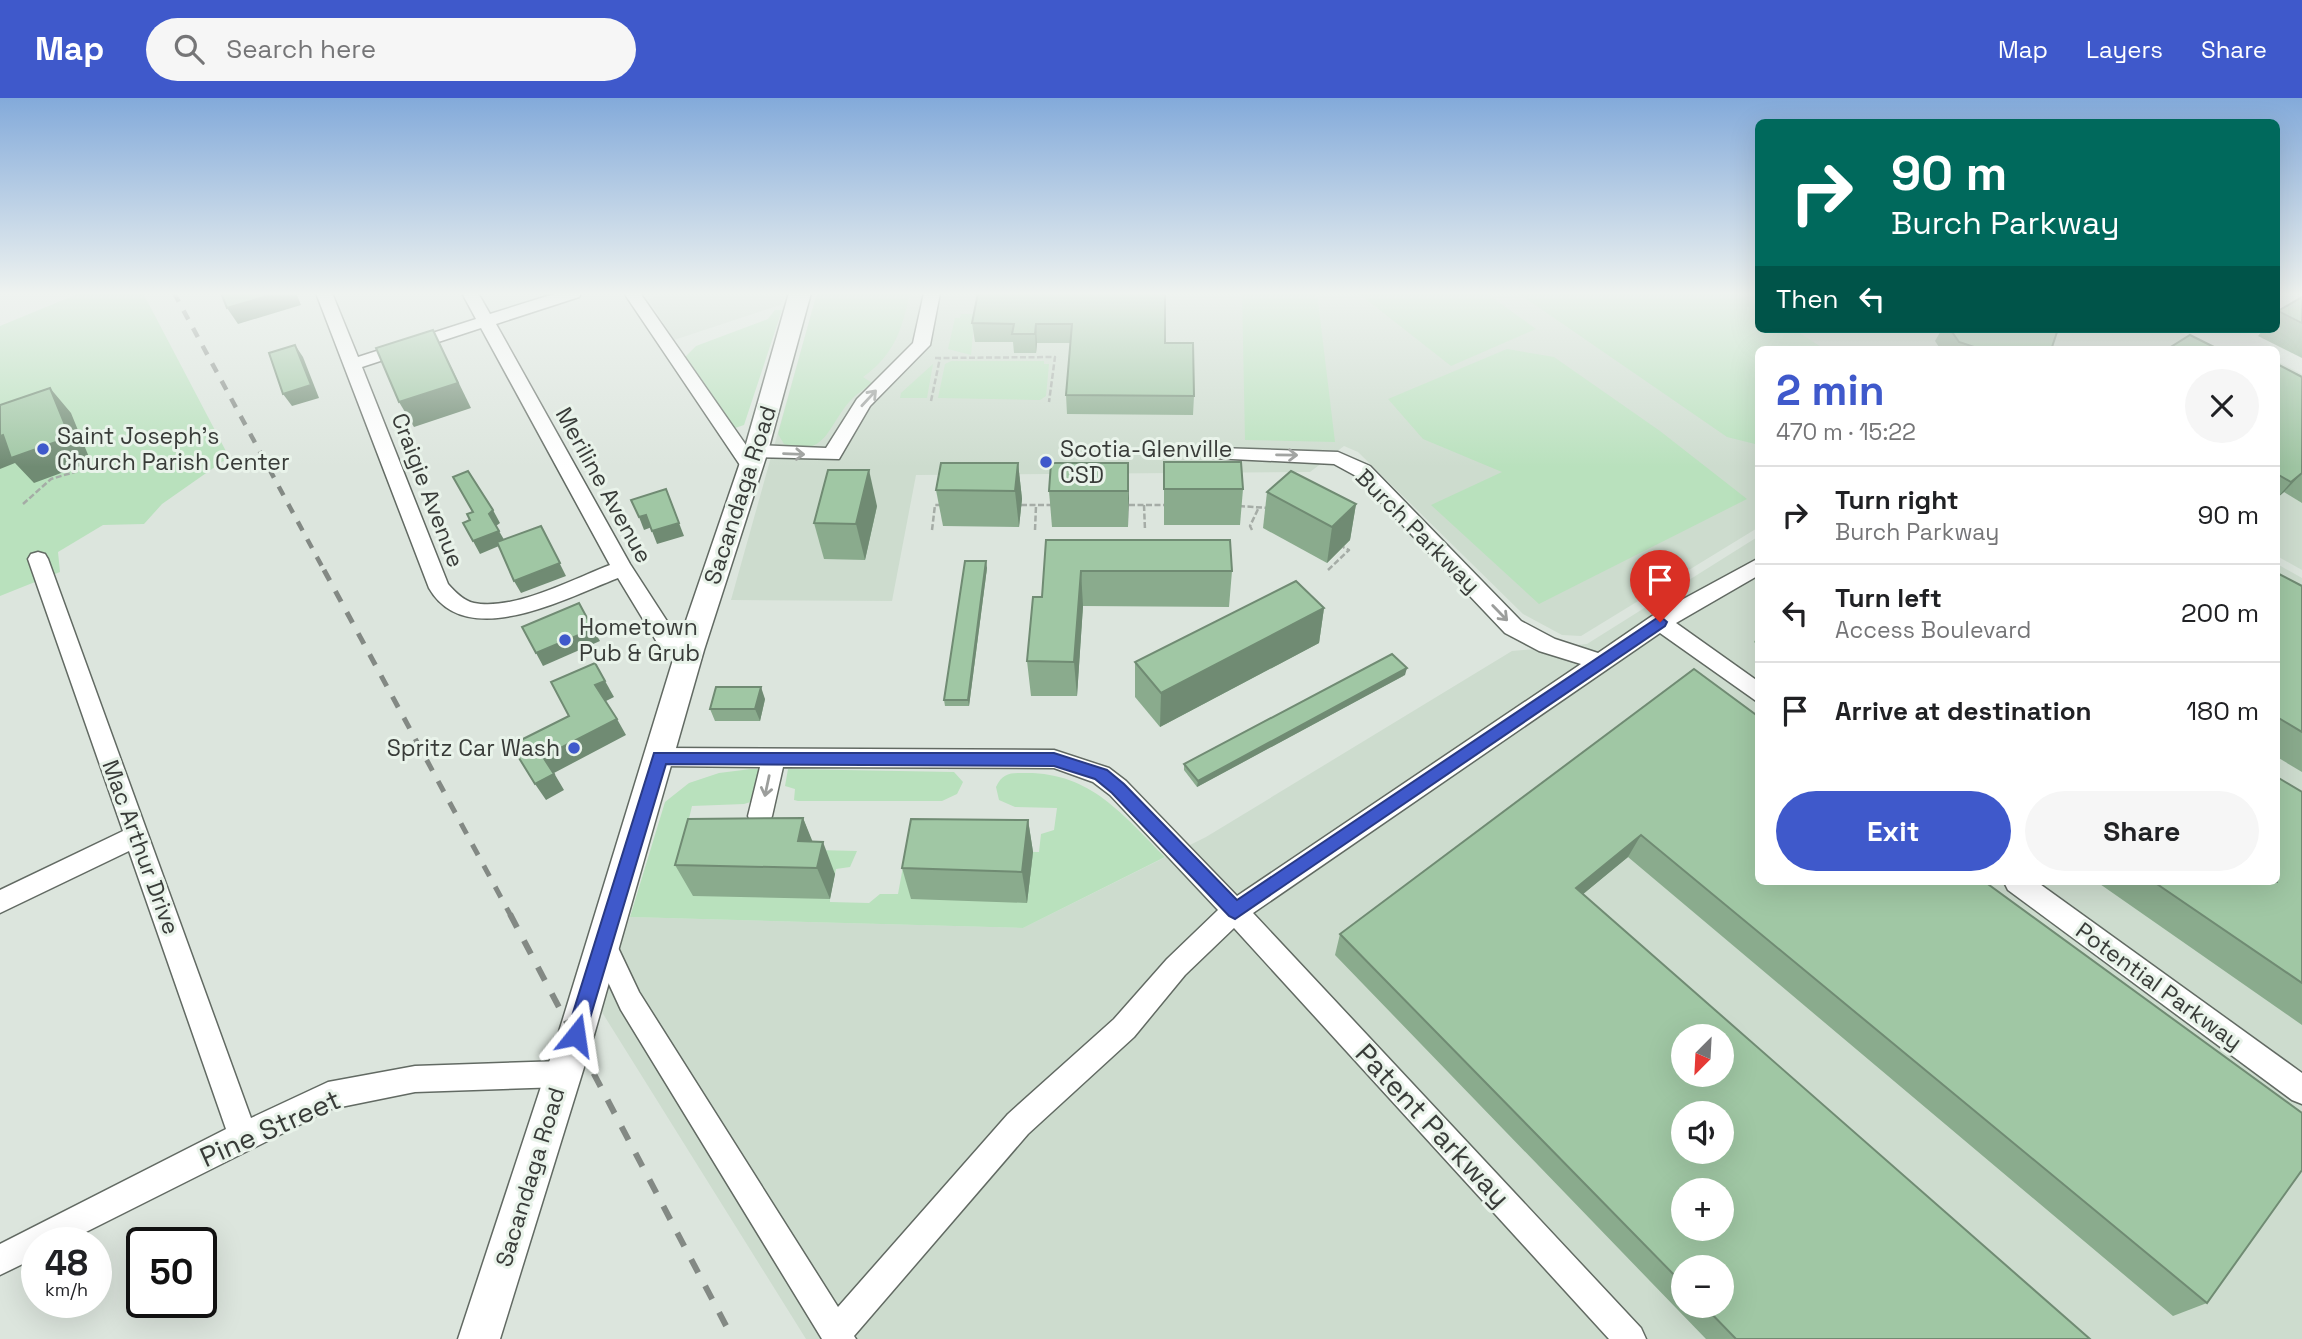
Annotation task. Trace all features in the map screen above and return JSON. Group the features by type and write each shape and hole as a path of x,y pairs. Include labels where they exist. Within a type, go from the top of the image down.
{"main road":[{"name":"Sacandaga Road","path":"479,1339 660,757 690,650 753,458 782,351"}],"street":[{"name":"Craigie Avenue","path":"348,351 439,588 457,605 474,611 497,611 518,606 622,568"},
{"path":"353,363 390,351"},
{"name":"Meriline Avenue","path":"502,351 622,568 666,638 690,650"},
{"path":"674,351 753,458 832,455 863,403 915,351"},
{"name":"Burch Parkway","path":"1219,454 1338,458 1363,471 1513,627 1547,645 1600,662"},
{"name":"Mac Arthur Drive","path":"38,559 243,1136"},
{"path":"603,943 630,1002 838,1336 1018,1124 1124,1028 1176,967 1235,911 1660,622 1755,567"},
{"path":"1660,622 1755,691"},
{"path":"760,816 774,756"},
{"path":"660,757 1054,760 1078,765 1101,775 1118,788 1235,911"},
{"path":"0,902 137,836"},
{"name":"Potential Parkway","path":"2021,885 2302,1090"},
{"name":"Patent Parkway","path":"1235,911 1630,1339"},
{"name":"Pine Street","path":"0,1260 243,1136 328,1096 415,1079 562,1074"}],"path":[{"path":"931,401 938,358 1055,357 1049,402"},
{"path":"23,504 51,479 98,465"},
{"path":"932,530 935,505 946,505"},
{"path":"1021,505 1053,505"},
{"path":"1129,505 1164,505"},
{"path":"1144,505 1145,530"},
{"path":"1035,530 1036,506"},
{"path":"1239,506 1273,509"},
{"path":"1252,530 1250,526 1259,507"},
{"path":"1328,570 1349,550 1343,547"}],"shaded area":[{"name":"Scotia-Glenville CSD","path":"801,351 1755,351 1755,529 1581,636 1562,635 1523,614 1358,452 1344,446 1310,472 916,475 892,601 731,600"},
{"path":"2280,363 2302,374 2302,570 2280,558"},
{"path":"1755,539 1755,885 2280,885 2280,566 2302,578 2302,1339 806,1339 595,1001 630,917 1023,928 1206,837 1512,651 1587,644"}],"green space":[{"path":"0,351 173,351 229,457 162,504 144,524 103,525 58,552 60,572 0,596"},
{"path":"691,351 768,351 744,425 735,428 685,357"},
{"path":"801,351 889,351 863,377 872,383 850,401 818,443 809,447 784,444 778,434"},
{"path":"955,351 971,351 971,355"},
{"path":"1243,351 1324,351 1335,442 1245,440"},
{"path":"1432,351 1486,351 1451,366"},
{"path":"1502,351 1554,357 1660,431 1747,499 1539,604 1431,505 1502,472 1423,439 1388,399"},
{"path":"1602,351 1755,351 1755,444 1727,437"},
{"path":"951,361 1044,361 1044,364 1049,364 1046,396 1040,400 938,398 945,364"},
{"path":"933,364 927,398 900,398 901,393"},
{"path":"766,769 757,800 744,804 692,806 687,827 830,899 830,902 869,903 880,894 898,894 906,850 1039,852 1041,834 1054,830 1057,808 1015,807 999,800 996,787 1002,778 1012,773 1050,775 1070,780 1088,789 1120,812 1165,857 1023,928 630,917 665,802 689,783 719,773"},
{"path":"788,769 954,772 963,782 957,794 942,801 798,801 794,800 795,789 785,786"},
{"path":"816,850 857,851 850,867 836,869 835,874 811,873"}],"building":[{"path":"297,351 311,385 283,394 269,353"},
{"path":"377,351 443,351 458,383 399,402"},
{"path":"1070,351 1193,351 1194,396 1066,395"},
{"path":"2280,366 2302,377 2302,473 2291,482 2280,476"},
{"path":"50,388 70,437 11,458 3,435 0,436 0,405"},
{"path":"1164,462 1241,462 1243,489 1164,489"},
{"path":"941,463 1018,463 1015,491 936,490"},
{"path":"1051,463 1128,463 1128,491 1049,491"},
{"path":"828,470 869,470 856,524 814,523"},
{"path":"468,471 493,510 489,514 499,531 473,541 463,523 470,520 467,514 473,512 453,477"},
{"path":"1291,471 1356,504 1332,527 1267,492"},
{"path":"666,489 679,523 652,531 646,515 639,517 631,500"},
{"path":"541,526 560,563 514,581 497,542"},
{"path":"1046,540 1230,540 1232,571 1081,571 1074,662 1027,661 1033,597 1042,597"},
{"path":"965,561 986,561 968,700 944,700"},
{"path":"2280,575 2302,586 2302,732 2280,719"},
{"path":"1296,581 1324,608 1161,693 1135,662"},
{"path":"579,603 593,629 536,653 522,627"},
{"path":"1392,654 1407,668 1198,781 1184,764"},
{"path":"595,663 605,681 595,685 617,719 543,757 554,774 535,784 511,745 569,716 551,682"},
{"path":"1694,669 1755,714 1755,885 1989,885 2302,1113 2302,1170 2207,1303 1641,835 1576,888 1731,1024 1671,1024 1671,1087 1734,1087 1734,1027 2090,1339 1736,1339 1716,1318 1734,1318 1734,1255 1671,1255 1671,1272 1340,934"},
{"path":"716,687 761,687 755,709 710,709"},
{"path":"2280,779 2302,792 2302,983 2158,885 2280,885"},
{"path":"803,818 798,841 823,842 817,868 675,865 688,819"},
{"path":"911,819 1028,820 1022,872 902,868"}],"railway":[{"path":"205,351 325,572"},
{"path":"324,570 511,916"},
{"path":"510,914 733,1339"}],"place":[{"name":"Saint Joseph's Church Parish Center","path":"43,449"},
{"name":"Scotia-Glenville CSD","path":"1046,462"},
{"name":"Hometown Pub & Grub","path":"565,640"},
{"name":"Spritz Car Wash","path":"574,748"}],"route":[{"path":"576,1035 660,757 976,758 1054,760 1078,765 1101,775 1118,788 1235,911 1660,622"}]}
